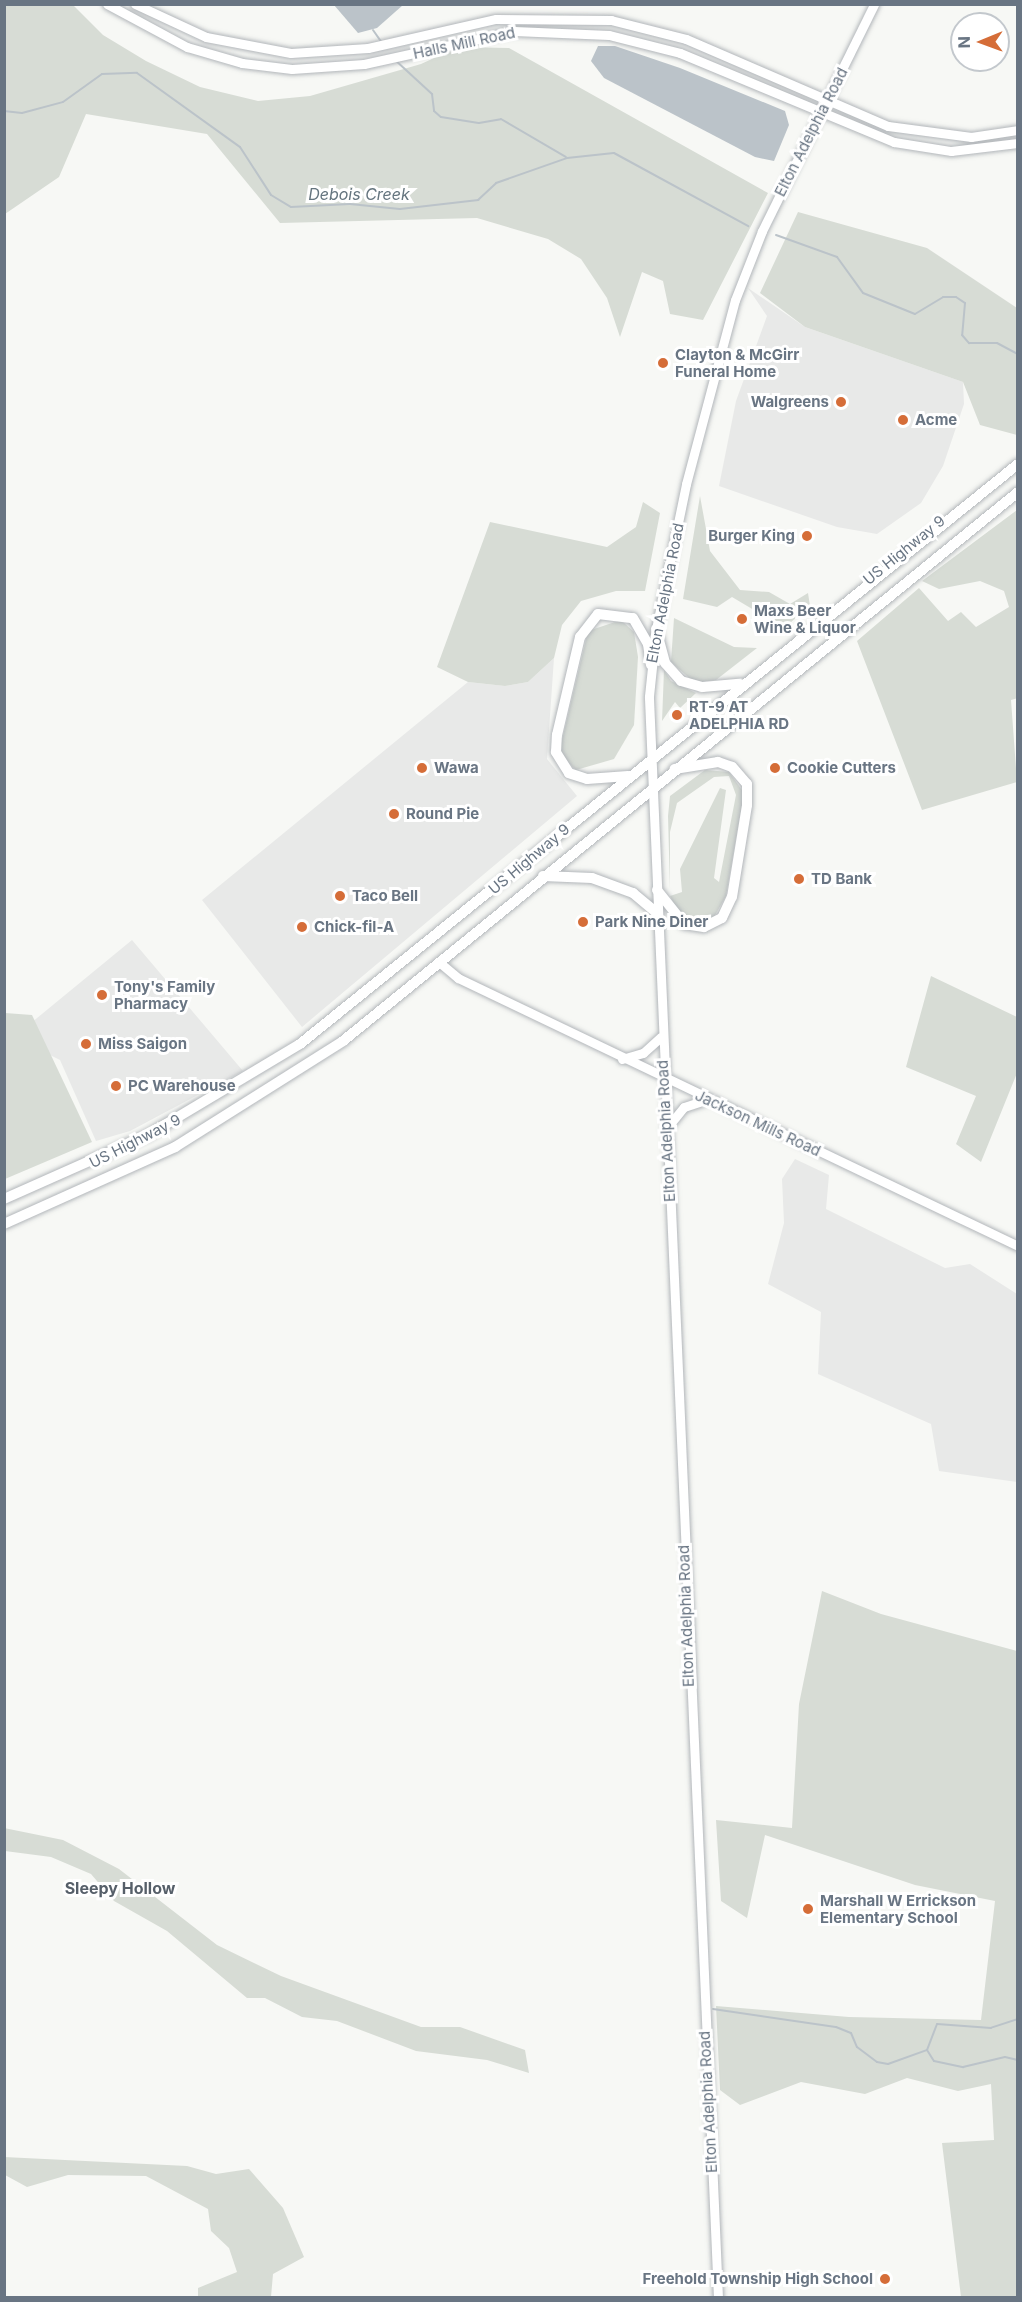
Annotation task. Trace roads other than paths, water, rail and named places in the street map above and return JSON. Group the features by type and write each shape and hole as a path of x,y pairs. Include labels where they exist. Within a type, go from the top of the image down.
{"highway":[{"name":"US Highway 9","path":"4,1199 148,1135 278,1059 651,756 1017,464"},
{"name":"US Highway 9","path":"4,1224 198,1134 343,1041 671,770 1017,492"},
{"path":"629,776 587,779 569,773 556,752 557,735 580,637 598,614 633,618 648,644 651,665"},
{"path":"656,629 665,663 681,681 702,687 741,684"},
{"path":"657,890 684,924 704,927 722,918 732,897 747,805 747,784 732,767 718,762 671,770"},
{"path":"543,876 592,878 633,893 657,913"}],"main road":[{"name":"Halls Mill Road","path":"107,4 163,38 242,63 307,69 383,60 514,31 609,35 680,53 874,136 931,150 1017,143"},
{"name":"Halls Mill Road","path":"135,4 193,33 254,49 307,53 374,47 482,21 595,18 686,39 888,126 932,135 1017,130"},
{"name":"Elton Adelphia Road","path":"718,2298 661,1037 651,756 651,665 656,629 689,473 735,300 762,231 874,4"},
{"name":"Jackson Mills Road","path":"439,962 458,978 622,1059 1017,1246"},
{"path":"622,1059 643,1053 661,1037"},
{"path":"666,1129 684,1107 708,1099"}],"waterway":[{"path":"373,30 382,43"},
{"path":"394,59 432,94 434,111 441,117 479,123 501,119 566,157"},
{"name":"Debois Creek","path":"4,111 22,113 63,102 102,74 137,73 240,147 271,195 291,207 350,204 400,209 478,200 496,183 567,158 614,153 748,226"},
{"name":"Debois Creek","path":"776,235 837,257 863,293 915,314 943,297 956,297 965,303 962,335 969,343 997,343 1018,354"},
{"path":"713,2009 836,2027 851,2033 857,2047 877,2062 888,2064 927,2050"},
{"path":"1018,2019 991,2028 937,2024 927,2050 934,2061 963,2067 1005,2057 1018,2060"}],"place":[{"name":"Clayton & McGirr Funeral Home","path":"663,363"},
{"name":"Walgreens","path":"841,402"},
{"name":"Acme","path":"903,420"},
{"name":"Burger King","path":"807,536"},
{"name":"Maxs Beer Wine & Liquor","path":"742,619"},
{"name":"RT-9 AT ADELPHIA RD","path":"677,715"},
{"name":"Wawa","path":"422,768"},
{"name":"Cookie Cutters","path":"775,768"},
{"name":"Round Pie","path":"394,814"},
{"name":"TD Bank","path":"799,879"},
{"name":"Taco Bell","path":"340,896"},
{"name":"Park Nine Diner","path":"583,922"},
{"name":"Chick-fil-A","path":"302,927"},
{"name":"Tony's Family Pharmacy","path":"102,995"},
{"name":"Miss Saigon","path":"86,1044"},
{"name":"PC Warehouse","path":"116,1086"},
{"name":"Marshall W Errickson Elementary School","path":"808,1909"},
{"name":"Freehold Township High School","path":"885,2279"}],"district":[{"name":"Sleepy Hollow","path":"120,1888"}]}
